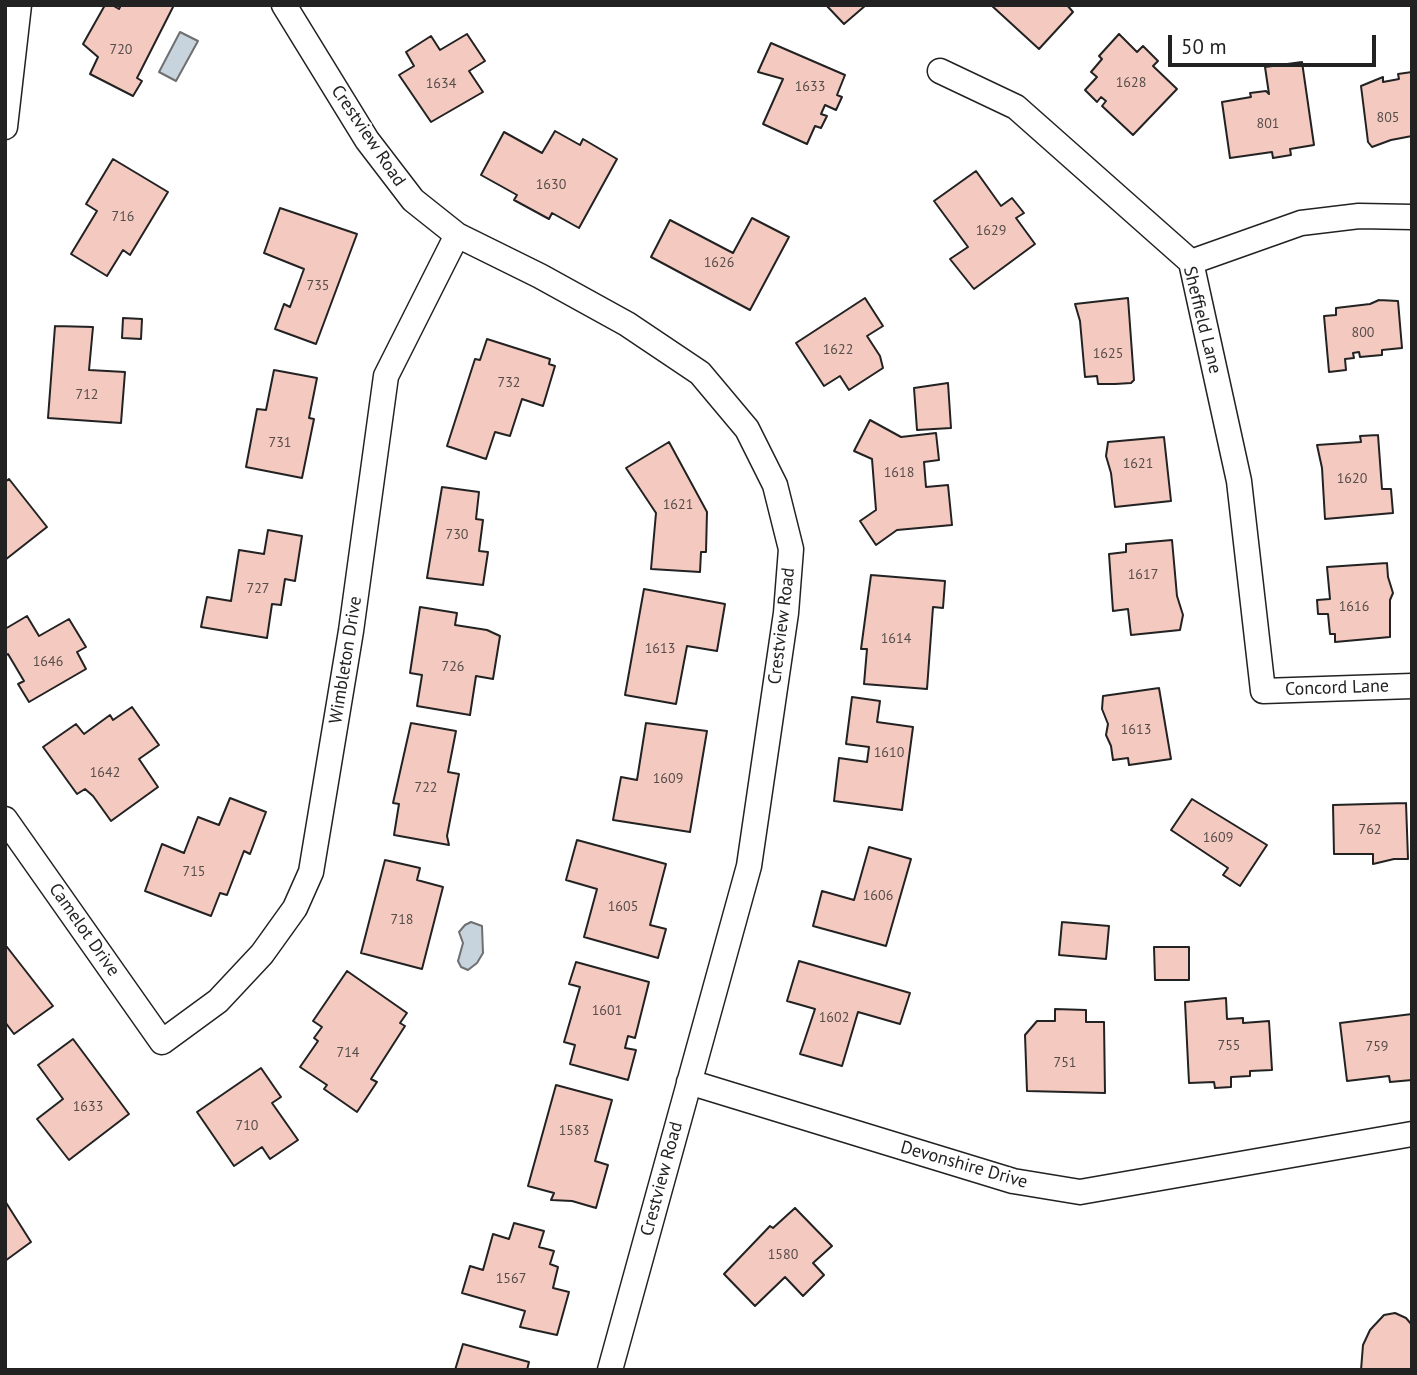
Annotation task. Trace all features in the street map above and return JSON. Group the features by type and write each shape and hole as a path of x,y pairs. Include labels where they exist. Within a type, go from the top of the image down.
{"street":[{"path":"5,127 19,5"},
{"name":"Crestview Road","path":"284,5 367,140 413,200 457,235 540,276 627,324 700,373 747,429 775,485 791,549 786,613 749,866 610,1370"},
{"name":"Sheffield Lane","path":"940,71 1016,107 1191,261 1239,481 1263,691"},
{"path":"1191,261 1301,223 1359,216 1412,217"},
{"name":"Wimbleton Drive","path":"162,1042 218,1001 262,954 295,908 311,872 351,631 386,376 401,341 457,235"},
{"name":"Concord Lane","path":"1263,691 1412,685"},
{"name":"Camelot Drive","path":"5,818 162,1042"},
{"name":"Devonshire Drive","path":"689,1082 1013,1181 1080,1192 1412,1134"}],"shaded area":[{"path":"180,32 198,41 176,81 159,72"},
{"path":"471,922 482,926 483,953 477,963 468,970 461,967 458,961 463,943 459,932"}],"building":[{"path":"105,5 119,9 121,5 174,5 137,78 142,81 133,96 90,74 98,57 83,44"},
{"path":"826,5 866,5 844,24"},
{"path":"991,5 1067,5 1073,12 1039,49"},
{"path":"467,34 485,61 469,71 483,92 431,122 399,75 414,66 406,52 431,36 440,50"},
{"path":"1119,34 1137,52 1143,46 1158,61 1153,66 1177,89 1133,135 1102,106 1106,101 1101,97 1097,102 1085,90 1097,77 1091,72 1102,59 1099,56"},
{"path":"771,43 845,75 837,95 842,97 836,110 825,105 821,114 827,116 821,128 815,126 807,144 763,124 783,79 758,72"},
{"path":"1302,62 1314,145 1290,149 1291,155 1273,158 1272,152 1230,158 1222,102 1251,97 1250,93 1266,91 1269,94 1265,67"},
{"path":"1412,72 1412,136 1372,147 1368,142 1361,86 1383,77 1383,82 1399,79 1398,74"},
{"path":"555,131 580,145 583,139 617,159 579,228 552,213 549,219 514,200 517,195 481,175 504,132 542,153"},
{"path":"113,159 168,192 130,255 123,250 107,276 71,254 97,211 86,204"},
{"path":"976,171 1001,206 1012,198 1024,213 1016,218 1035,244 974,289 950,259 968,247 934,201"},
{"path":"280,208 357,234 316,344 275,329 284,304 290,307 304,269 264,253"},
{"path":"752,218 789,237 750,310 651,257 670,220 733,253"},
{"path":"865,298 883,326 867,336 880,356 883,368 849,390 840,376 824,386 796,343"},
{"path":"1128,298 1134,380 1131,383 1098,384 1097,376 1085,377 1080,321 1075,304"},
{"path":"1379,300 1398,301 1402,348 1382,350 1382,355 1360,357 1359,352 1353,353 1354,358 1345,359 1346,370 1329,372 1324,316 1336,315 1336,308 1370,304"},
{"path":"123,318 142,319 141,339 122,338"},
{"path":"55,326 93,327 89,370 125,372 121,423 48,418"},
{"path":"487,339 550,359 549,364 555,366 543,406 522,399 510,436 495,432 486,459 447,446 475,359 480,360"},
{"path":"274,370 317,378 309,418 314,419 302,478 246,467 257,409 266,410"},
{"path":"948,383 951,428 917,430 914,388"},
{"path":"870,420 901,437 936,433 939,460 924,462 926,487 948,485 952,525 897,530 876,545 860,521 876,510 872,459 854,451"},
{"path":"1378,435 1382,489 1391,489 1393,513 1325,519 1322,468 1317,445 1361,442 1360,436"},
{"path":"1164,437 1171,501 1115,507 1106,456 1108,442"},
{"path":"669,442 707,512 706,552 701,552 700,572 651,569 656,513 626,468"},
{"path":"9,479 47,527 5,560 5,482"},
{"path":"442,487 479,492 476,519 483,520 479,551 488,552 483,585 427,578"},
{"path":"268,530 302,536 295,581 285,579 281,605 272,604 267,638 201,627 207,597 231,601 239,550 264,554"},
{"path":"1172,540 1177,596 1183,615 1180,630 1131,635 1128,609 1113,611 1109,554 1126,552 1126,544"},
{"path":"1387,563 1393,593 1390,600 1390,637 1335,642 1335,634 1330,634 1328,614 1318,614 1317,600 1330,599 1327,567"},
{"path":"871,575 945,581 943,608 933,607 927,689 864,684 867,649 861,649"},
{"path":"644,589 725,604 717,651 687,646 676,704 625,695"},
{"path":"420,607 457,613 455,625 487,630 500,636 493,679 476,676 470,715 417,706 422,675 410,673"},
{"path":"27,616 39,636 69,619 86,647 77,652 86,669 29,702 18,684 24,681 8,654 5,656 5,629"},
{"path":"1159,688 1171,759 1129,765 1128,758 1113,760 1106,735 1108,724 1102,709 1103,696"},
{"path":"852,697 880,701 877,722 913,727 902,810 834,801 839,758 867,762 869,747 846,744"},
{"path":"132,707 159,745 139,759 158,787 111,821 85,789 77,794 43,747 76,724 84,734 110,715 113,720"},
{"path":"411,723 456,731 448,772 459,774 447,836 449,845 394,835 399,804 393,803"},
{"path":"646,723 707,731 690,832 613,820 621,777 637,780"},
{"path":"230,798 266,812 250,854 244,851 227,895 220,893 211,916 145,891 162,844 184,853 198,817 219,825"},
{"path":"1192,799 1267,845 1240,886 1223,875 1228,868 1171,830"},
{"path":"1406,803 1408,859 1373,864 1373,854 1334,854 1333,805"},
{"path":"577,840 666,864 650,925 666,929 658,958 584,937 597,889 566,880"},
{"path":"869,847 911,859 886,946 813,926 822,891 854,900"},
{"path":"385,860 420,868 417,880 443,887 422,969 361,953"},
{"path":"1062,922 1109,926 1106,959 1059,955"},
{"path":"7,947 53,1006 14,1034 5,1022"},
{"path":"1154,947 1189,947 1189,980 1155,980"},
{"path":"799,961 910,993 900,1024 858,1012 842,1066 800,1054 815,1009 787,1001"},
{"path":"576,962 649,982 635,1038 628,1036 625,1048 636,1050 628,1080 570,1064 575,1045 564,1042 580,987 569,984"},
{"path":"347,971 407,1013 400,1023 405,1026 371,1079 377,1082 357,1112 324,1089 327,1085 300,1067 318,1041 314,1038 322,1027 313,1021"},
{"path":"1226,998 1227,1019 1243,1018 1243,1023 1269,1021 1272,1070 1250,1071 1250,1076 1231,1077 1231,1087 1215,1088 1214,1082 1189,1083 1185,1002"},
{"path":"1055,1009 1086,1010 1086,1022 1104,1022 1105,1093 1027,1091 1025,1035 1037,1021 1055,1021"},
{"path":"1412,1014 1412,1080 1390,1082 1389,1076 1347,1081 1340,1023"},
{"path":"73,1039 129,1114 69,1160 37,1119 63,1099 38,1065"},
{"path":"261,1068 281,1097 272,1103 298,1140 270,1159 262,1147 234,1166 197,1112"},
{"path":"556,1085 612,1100 595,1161 608,1165 596,1208 572,1201 551,1200 554,1193 528,1186"},
{"path":"5,1201 31,1242 5,1261"},
{"path":"795,1208 832,1246 813,1263 824,1275 803,1296 785,1277 755,1306 724,1274 770,1226 773,1228"},
{"path":"514,1223 544,1231 539,1247 554,1251 550,1264 558,1267 553,1288 569,1292 557,1335 520,1327 525,1311 462,1293 470,1266 483,1270 493,1234 509,1239"},
{"path":"1395,1313 1406,1318 1412,1325 1412,1370 1361,1370 1363,1345 1370,1330 1384,1315"},
{"path":"463,1344 529,1362 527,1370 455,1370"}]}
